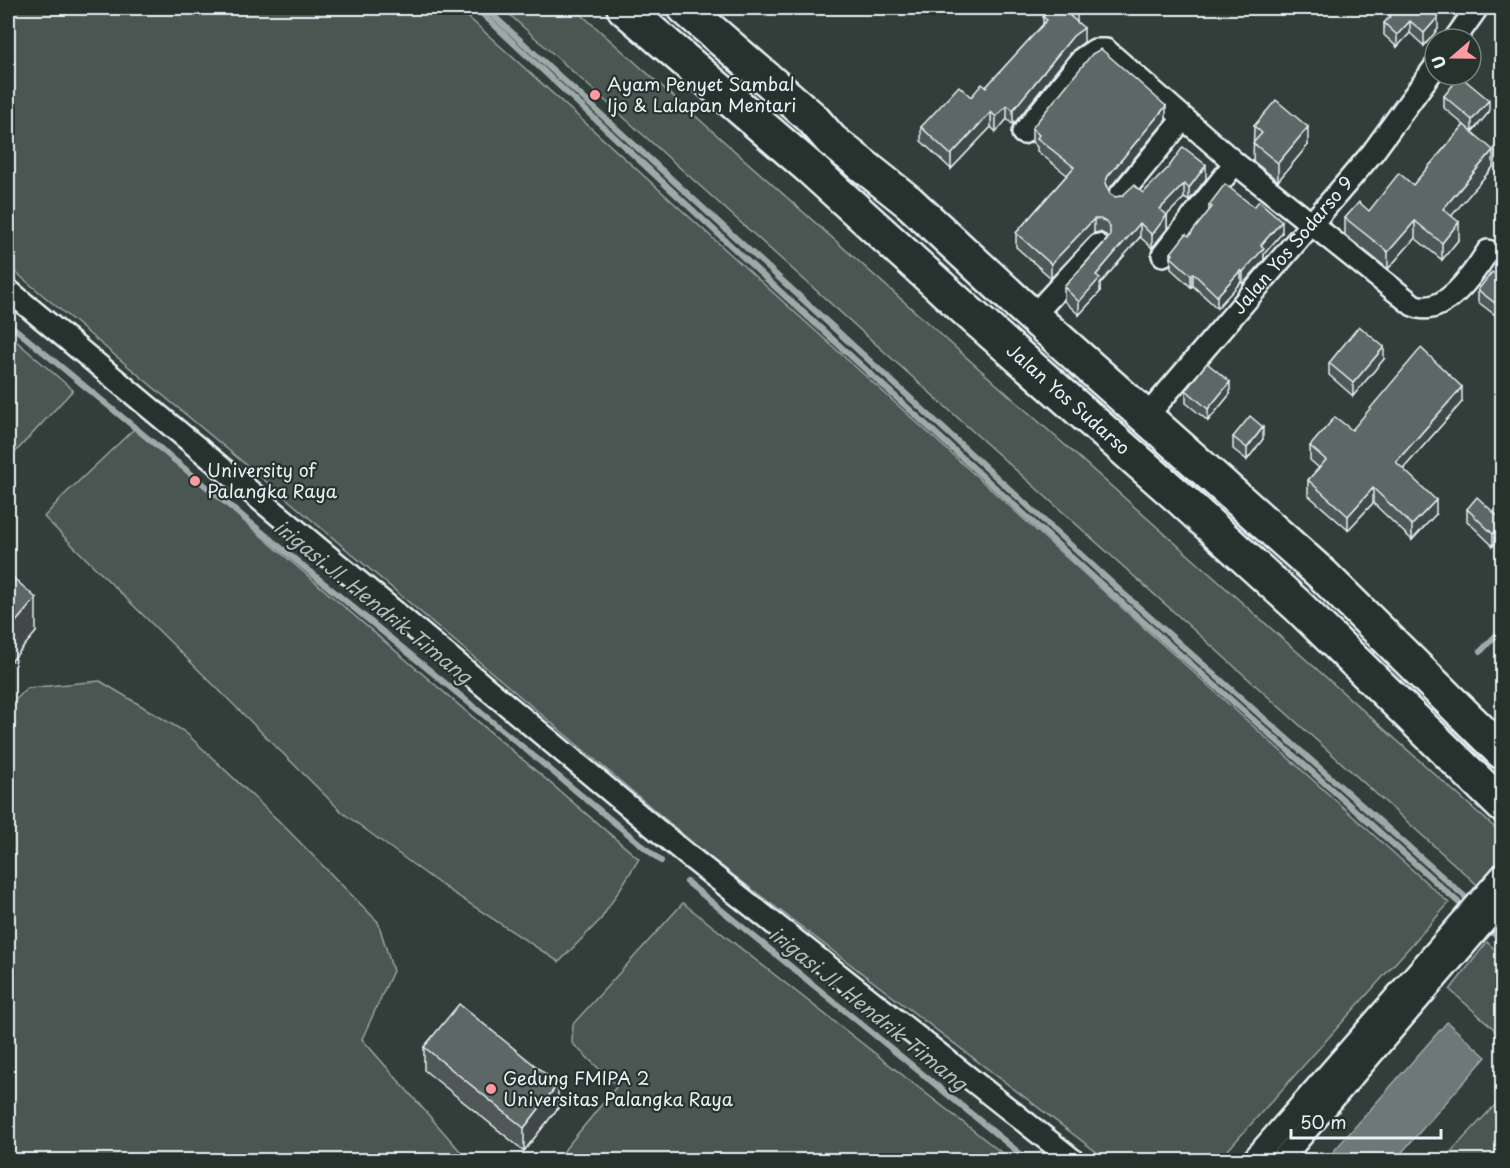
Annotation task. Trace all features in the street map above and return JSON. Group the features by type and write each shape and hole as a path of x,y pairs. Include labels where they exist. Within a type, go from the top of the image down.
{"main road":[{"name":"Jalan Yos Sudarso","path":"624,8 808,167 1288,597 1503,805"},
{"name":"Jalan Yos Sudarso","path":"685,8 812,118 831,140 909,202 1322,574 1503,752"},
{"path":"808,167 831,140"}],"street":[{"path":"1464,27 1477,8"},
{"path":"1023,133 1083,58 1095,50 1106,50 1235,163 1419,308 1438,305 1448,298 1472,276 1488,251"},
{"name":"Jalan Yos Sodarso 9","path":"1146,417 1373,152 1423,83"},
{"path":"1118,198 1183,118"},
{"path":"1163,255 1235,163"},
{"path":"1033,316 1098,245"},
{"path":"8,290 686,854 1073,1161"},
{"path":"1253,1161 1503,875"},
{"path":"1281,1161 1503,902"}],"shaded area":[{"path":"8,8 458,8 1449,903 1219,1160 1107,1160 711,858 8,266"},
{"path":"502,8 574,8 1502,834 1502,907"},
{"path":"8,334 73,390 8,460"},
{"path":"135,428 639,859 601,919 559,962 441,885 343,813 44,517"},
{"path":"100,681 185,732 280,822 378,922 393,971 362,1039 468,1160 8,1160 8,708 27,688"},
{"path":"683,903 1011,1160 559,1160 566,1148 617,1086 572,1043 573,1024"},
{"path":"1487,942 1502,956 1502,1049 1493,1028 1450,990"},
{"path":"1447,1022 1486,1057 1395,1160 1326,1160"},
{"path":"1502,1095 1502,1160 1443,1160 1496,1104"}],"building":[{"path":"1051,8 1077,8 1070,16 1084,28 1073,36 1013,110 1007,105 996,117 991,112 951,155 921,127 959,86 971,97 982,84 986,87 1047,20 1043,17"},
{"path":"1395,8 1428,8 1438,17 1429,27 1423,27 1423,32 1410,21 1397,35 1384,23 1397,9"},
{"path":"1101,49 1166,106 1108,176 1105,183 1110,194 1115,197 1122,196 1134,185 1143,193 1168,168 1183,147 1206,165 1189,188 1184,184 1160,209 1167,215 1152,235 1140,223 1096,275 1100,278 1079,302 1064,287 1107,240 1110,228 1106,222 1094,219 1051,264 1016,233 1074,167 1037,138 1039,135 1032,128 1092,54"},
{"path":"1451,87 1473,87 1489,100 1472,120 1444,96"},
{"path":"1276,100 1308,127 1278,163 1253,143 1262,133 1254,126"},
{"path":"1464,125 1493,150 1443,209 1459,222 1442,243 1415,221 1388,252 1345,218 1359,202 1369,211 1399,173 1413,185"},
{"path":"1225,184 1254,207 1259,201 1282,221 1261,245 1264,248 1217,296 1193,273 1191,275 1171,257 1173,254 1171,253 1186,234 1189,236 1212,207 1209,205"},
{"path":"1492,272 1503,280 1503,309 1478,290"},
{"path":"1359,326 1384,347 1353,383 1329,363"},
{"path":"1421,348 1462,387 1396,462 1436,500 1412,525 1373,488 1348,516 1308,480 1326,460 1310,446 1335,417 1352,430"},
{"path":"1207,363 1230,382 1208,409 1186,390"},
{"path":"1250,416 1263,427 1247,448 1233,437"},
{"path":"1477,497 1503,521 1503,524 1493,534 1467,509"},
{"path":"8,573 36,598 9,630 8,628"},
{"path":"459,1004 558,1084 524,1128 424,1047"}],"waterway":[{"path":"476,8 771,283 1092,576 1466,909"},
{"path":"485,8 1126,596 1473,904"},
{"name":"irigasi Jl. Hendrik Timang","path":"8,323 661,861"},
{"path":"1481,651 1502,629"},
{"name":"irigasi Jl. Hendrik Timang","path":"687,882 1028,1160"},
{"path":"1492,920 1502,930"},
{"path":"1485,926 1502,941"}],"place":[{"name":"Ayam Penyet Sambal Ijo & Lalapan Mentari","path":"595,95"},
{"name":"University of Palangka Raya","path":"195,481"},
{"name":"Gedung FMIPA 2 Universitas Palangka Raya","path":"491,1089"}]}
